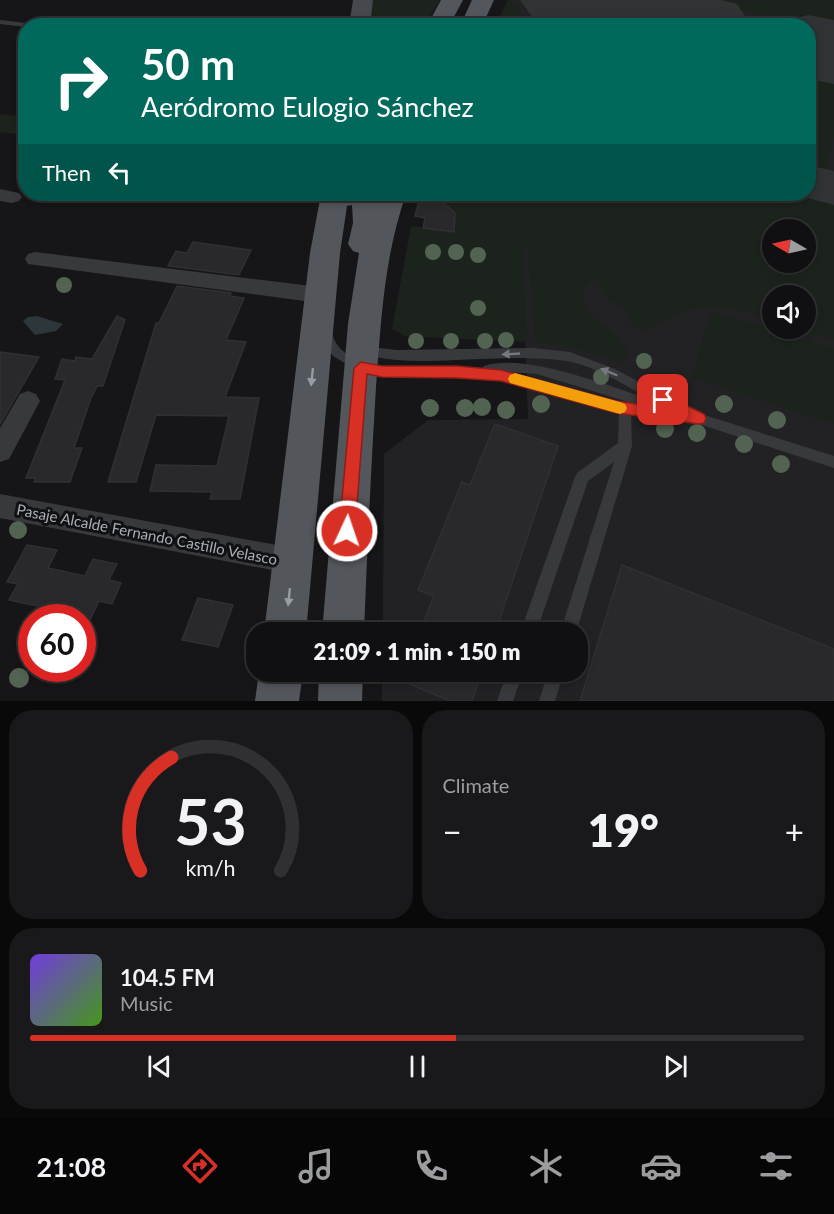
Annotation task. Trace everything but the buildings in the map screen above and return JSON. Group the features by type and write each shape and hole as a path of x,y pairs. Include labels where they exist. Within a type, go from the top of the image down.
{"main road":[{"path":"442,18 452,0"},
{"path":"475,18 483,0"},
{"path":"286,622 320,295 333,201"},
{"path":"367,201 368,226"},
{"path":"368,295 358,264 377,201"},
{"path":"343,622 348,511 361,356 371,267 390,201"},
{"path":"278,701 280,682"},
{"path":"340,701 341,682"}],"street":[{"path":"360,18 363,0"},
{"path":"35,259 320,295"},
{"path":"0,451 28,401"},
{"name":"Pasaje Alcalde Fernando Castillo Velasco","path":"0,506 293,561"}],"lane":[{"path":"0,22 18,24"},
{"path":"325,253 332,271 327,339 337,353 361,356 378,352 397,355 533,353 570,357 611,372 699,418"},
{"path":"361,356 382,372 457,372 501,375 625,409 699,418"},
{"path":"457,372 507,367 537,369 834,462"},
{"path":"571,622 625,446 625,409"},
{"path":"532,622 582,477 625,446"},
{"path":"504,701 511,682"},
{"path":"548,701 553,682"}],"shaded area":[{"path":"370,0 440,0 429,18 368,18"},
{"path":"508,0 834,0 834,701 382,701 382,682 588,682 588,622 383,622 384,454 428,420 528,419 522,248 442,201 816,201 816,18 499,18"},
{"path":"508,0 521,7 517,18 499,18"},
{"path":"687,0 834,0 834,28 816,25 816,18 781,18"},
{"path":"816,67 834,71 834,133 825,175 816,173"},
{"path":"0,114 18,116 18,134 0,132"},
{"path":"816,190 834,194 834,339 816,335 816,285 762,285 762,315 714,306 686,311 642,331 629,322 624,308 607,298 597,280 586,288 584,301 589,313 617,336 628,352 621,363 577,349 535,342 528,247 523,248 527,342 404,336 392,329 411,226 452,232 454,230 440,201 816,201"},
{"path":"711,311 762,326 762,339 804,339 834,348 834,424 692,377"},
{"path":"37,316 63,324 56,331 35,335 23,321 28,317"}],"taxiway":[{"path":"550,18 558,0"},
{"path":"816,183 834,188"}],"runway":[{"path":"570,0 660,18"},
{"path":"816,49 834,52"}],"slow traffic":[{"path":"515,379 620,408"}],"route":[{"path":"347,531 361,368 382,372 457,372 501,375 616,407 699,418 663,400"}]}
